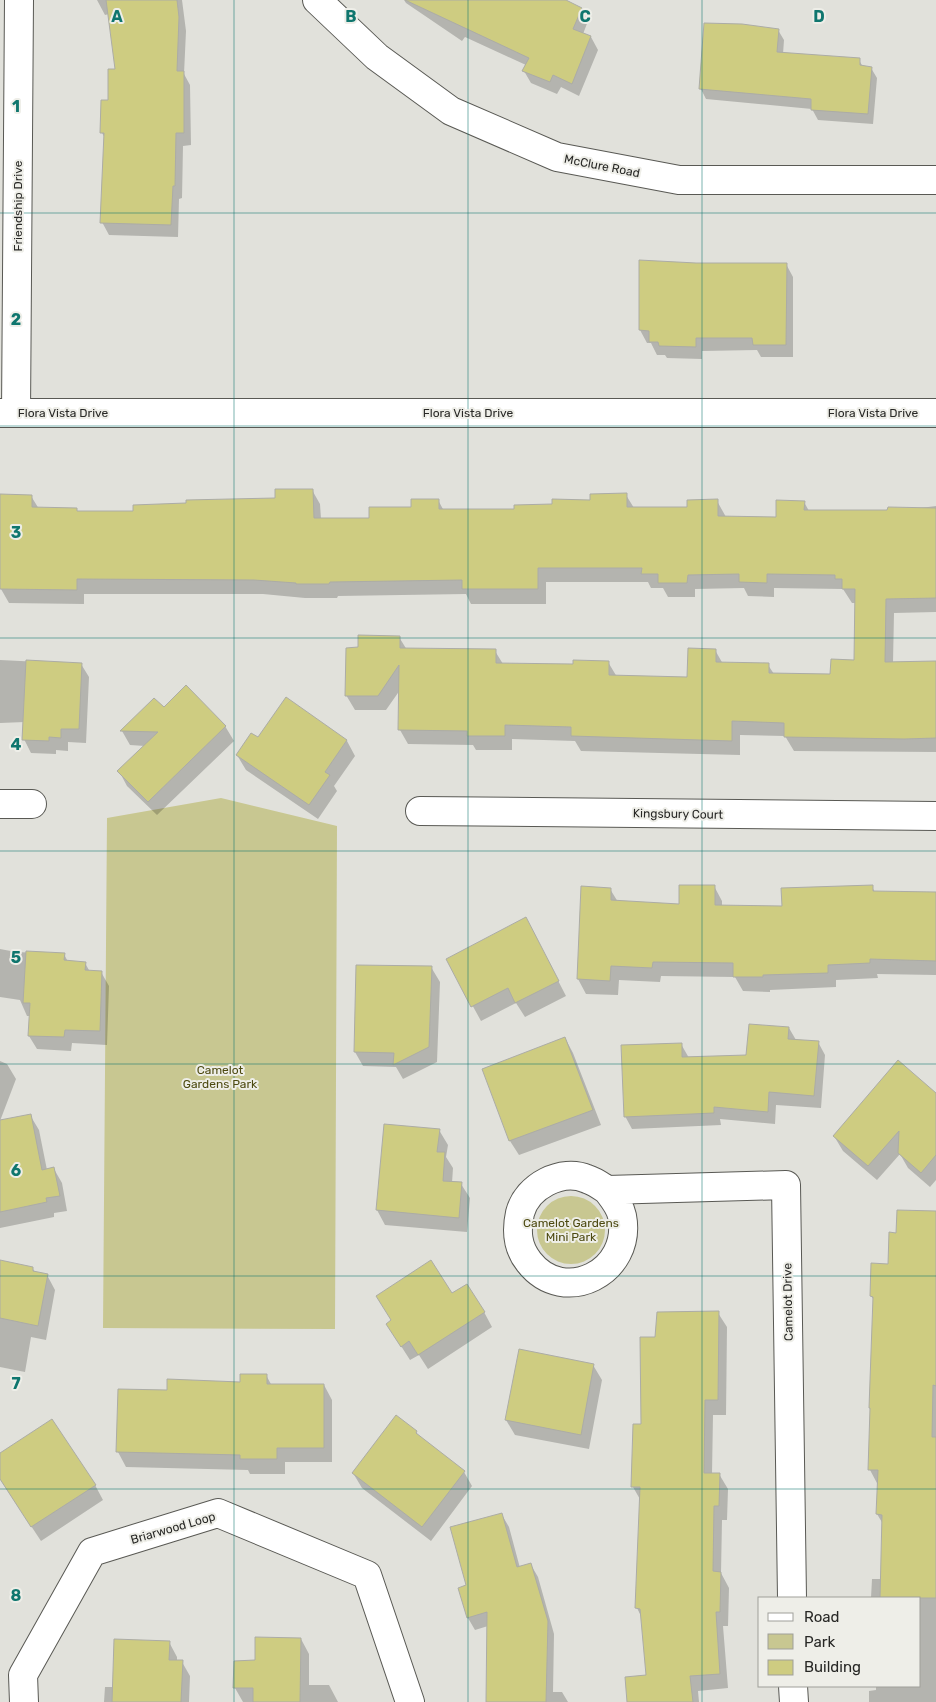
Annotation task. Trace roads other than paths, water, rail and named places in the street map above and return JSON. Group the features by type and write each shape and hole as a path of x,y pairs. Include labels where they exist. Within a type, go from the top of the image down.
{"street":[{"name":"Friendship Drive","path":"8,413 19,0"},
{"name":"McClure Road","path":"317,0 377,58 451,111 557,157 679,180 936,180"},
{"name":"Flora Vista Drive","path":"8,413 936,412"},
{"path":"0,804 32,804"},
{"name":"Kingsbury Court","path":"420,811 936,816"},
{"name":"Camelot Drive","path":"607,1190 786,1185 792,1597"},
{"name":"Briarwood Loop","path":"24,1702 23,1675 92,1552 218,1513 367,1576 410,1702"},
{"path":"793,1687 794,1702"}],"park label":[{"name":"Camelot Gardens Park","path":"220,1077"},
{"name":"Camelot Gardens Mini Park","path":"571,1230"}]}
